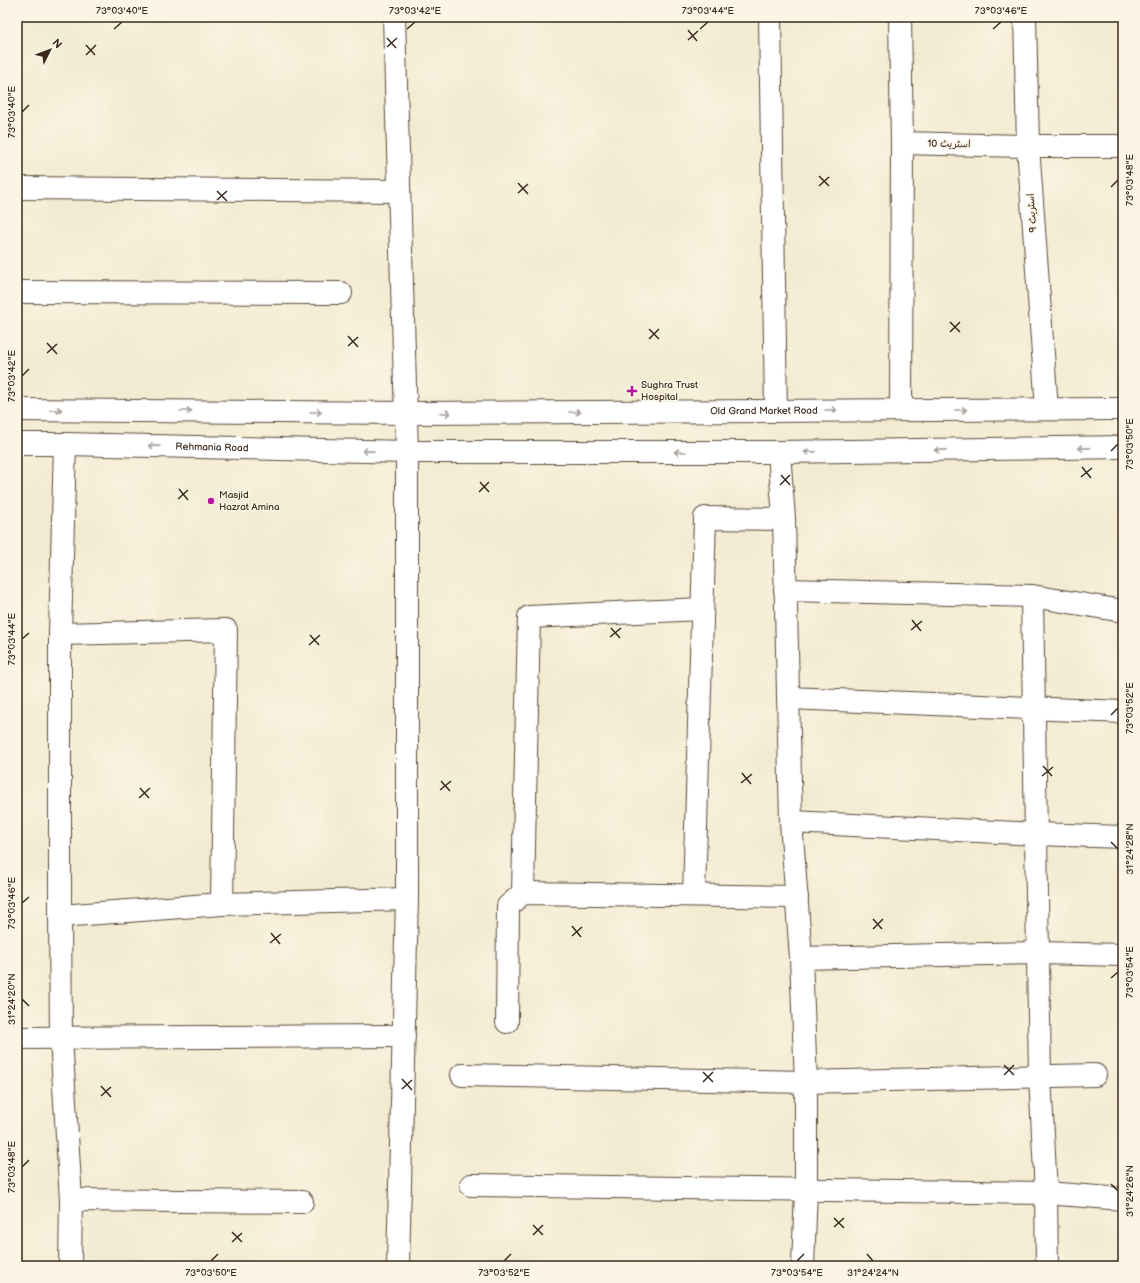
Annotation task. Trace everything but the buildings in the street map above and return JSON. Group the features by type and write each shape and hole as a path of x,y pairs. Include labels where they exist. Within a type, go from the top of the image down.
{"street":[{"path":"394,17 407,452 407,899 398,1266"},
{"path":"770,17 776,411"},
{"path":"900,17 902,143 901,410"},
{"name":"اسٹریٹ 9","path":"1025,17 1028,146 1047,409"},
{"name":"اسٹریٹ 10","path":"902,143 1028,146 1123,146"},
{"path":"17,188 399,190"},
{"path":"17,292 341,293"},
{"name":"Old Grand Market Road","path":"406,413 1123,408"},
{"path":"17,410 406,413"},
{"name":"Rehmania Road","path":"17,444 407,452"},
{"path":"65,444 60,634 60,916 61,1038 70,1200 70,1266"},
{"path":"407,452 779,452 1123,447"},
{"path":"779,452 784,519 791,822 801,958 806,1082 806,1190 803,1266"},
{"path":"694,895 705,518 784,519"},
{"path":"785,590 1032,596 1123,611"},
{"path":"1032,596 1040,1076 1046,1193 1047,1266"},
{"path":"523,893 529,617 702,609"},
{"path":"60,634 226,630 222,904"},
{"path":"788,698 1123,712"},
{"path":"791,822 1123,837"},
{"path":"507,1022 508,906 523,893 797,897"},
{"path":"60,916 222,904 407,899"},
{"path":"801,958 1038,953 1123,955"},
{"path":"17,1038 404,1036"},
{"path":"462,1075 806,1082 1095,1075"},
{"path":"471,1185 1046,1193 1123,1199"},
{"path":"70,1200 302,1202"}],"place":[{"name":"Sughra Trust Hospital","path":"632,391"},
{"name":"Masjid Hazrat Amina","path":"211,501"}]}
